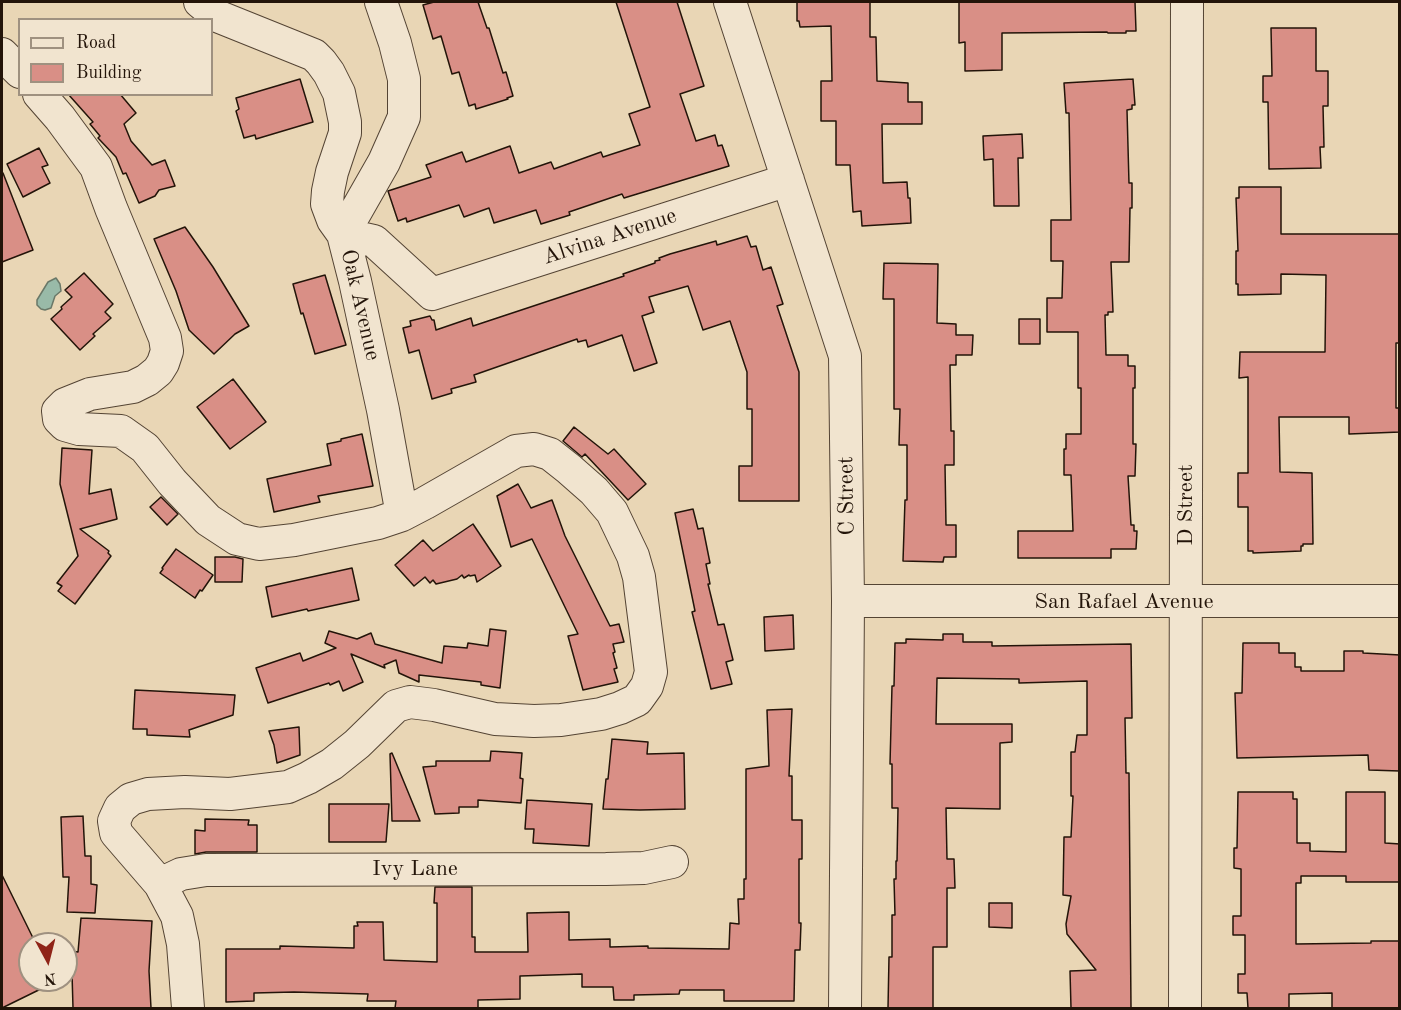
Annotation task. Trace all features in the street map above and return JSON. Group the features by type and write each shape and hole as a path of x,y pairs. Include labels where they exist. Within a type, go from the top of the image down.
{"street":[{"name":"Oak Avenue","path":"200,2 217,16 314,55 329,73 339,93 345,134 332,172 327,204 333,220 343,234 356,281 402,515"},
{"path":"343,234 384,162 404,117 404,79 381,2"},
{"name":"C Street","path":"730,2 845,356 848,601 845,1008"},
{"name":"D Street","path":"1185,1008 1187,2"},
{"path":"2,54 18,70"},
{"path":"41,96 96,167 165,338 167,351 158,371 147,380 133,387 107,390 65,404 58,411 59,419 64,425 79,429 121,431 145,448 172,482 208,520 237,539 259,544 294,540 378,523 402,515 516,451 534,449 550,454 594,491 612,512 633,556 639,577 651,672 647,686 637,700 620,708 602,714 534,721 495,719 410,702 396,706 332,765 288,788 230,794 185,792 148,794 131,799 120,808 114,821 116,832 160,884 177,916 183,944 188,1008"},
{"name":"Alvina Avenue","path":"343,234 374,241 432,294 788,180"},
{"name":"San Rafael Avenue","path":"848,601 1400,602"},
{"name":"Ivy Lane","path":"160,884 181,874 206,870 606,869 644,868 672,862"}],"shaded area":[{"path":"56,278 61,291 55,296 51,308 41,309 37,305 37,300 48,282"}],"building":[{"path":"434,2 478,2 503,73 506,72 513,96 476,109 475,104 469,106 459,72 452,74 441,36 433,39 423,5"},
{"path":"616,2 677,2 704,86 680,94 696,141 715,135 718,146 722,145 729,166 624,198 622,194 541,224 536,210 494,223 489,208 464,217 459,205 407,222 406,218 398,221 388,191 431,177 426,165 462,152 466,162 510,146 519,173 551,162 554,169 601,152 603,157 640,145 629,114 650,107"},
{"path":"797,2 870,2 870,37 876,37 877,81 908,83 908,102 922,102 922,124 882,124 883,183 907,182 911,223 862,226 861,211 853,212 850,165 836,165 836,121 821,121 821,81 832,81 831,26 800,27 797,21"},
{"path":"959,2 1135,2 1136,31 1126,31 1126,33 1002,33 1002,70 965,71 965,42 959,43"},
{"path":"1271,28 1316,28 1316,71 1328,71 1328,106 1323,106 1324,147 1320,147 1321,168 1269,169 1268,102 1263,102 1263,76 1272,76"},
{"path":"300,79 313,122 256,139 255,135 244,138 236,111 239,109 236,98"},
{"path":"1133,79 1135,105 1132,105 1132,109 1127,110 1129,183 1132,183 1129,262 1111,262 1113,312 1105,315 1106,355 1128,355 1128,366 1135,366 1133,444 1136,444 1135,476 1128,476 1131,525 1134,525 1134,531 1137,531 1136,549 1111,549 1111,558 1018,558 1018,531 1073,531 1071,475 1064,475 1064,449 1066,449 1066,434 1081,434 1078,332 1047,332 1047,298 1062,298 1063,261 1051,261 1051,220 1071,220 1069,113 1066,113 1064,83"},
{"path":"70,96 122,96 136,113 124,124 131,141 152,165 165,160 175,186 159,190 155,196 139,203 126,173 123,174 116,157 98,138 100,136 90,124 93,122"},
{"path":"1022,134 1023,158 1018,158 1019,206 994,206 993,159 984,160 983,136"},
{"path":"39,148 48,165 42,167 50,183 23,197 7,164"},
{"path":"2,174 33,250 2,262"},
{"path":"1239,187 1281,187 1281,234 1400,234 1400,343 1396,343 1396,408 1400,408 1400,432 1349,434 1349,417 1279,417 1280,472 1312,473 1313,544 1303,544 1301,551 1253,553 1253,551 1248,551 1248,507 1238,507 1238,473 1248,473 1248,377 1239,378 1240,352 1325,352 1326,275 1281,274 1281,294 1238,295 1236,198 1239,198"},
{"path":"185,227 249,326 235,334 214,354 189,330 176,291 154,239"},
{"path":"747,236 751,247 756,246 763,270 771,267 783,304 777,306 799,372 799,501 739,501 739,466 752,466 752,409 747,409 747,372 730,321 703,330 688,286 649,297 654,312 642,316 657,363 634,371 622,335 588,347 586,340 578,342 577,339 474,375 476,382 451,389 452,393 432,399 419,350 409,353 403,328 411,326 410,321 430,316 434,320 436,330 471,318 473,326 624,276 623,274 655,263 660,260 659,258 670,254 716,241 717,245"},
{"path":"884,263 938,264 937,323 956,324 956,335 973,335 972,355 956,355 956,365 950,365 954,465 945,465 946,525 956,525 956,557 944,557 943,562 903,561 905,500 907,500 907,445 899,445 900,409 894,409 894,299 883,299"},
{"path":"84,273 113,304 105,312 111,318 80,350 51,319 72,297 65,290"},
{"path":"325,275 346,345 315,354 293,284"},
{"path":"1019,319 1040,319 1040,344 1019,344"},
{"path":"233,379 266,422 230,449 197,407"},
{"path":"574,427 608,454 614,449 646,484 628,500 585,454 582,457 563,441"},
{"path":"362,434 373,486 318,496 320,502 274,512 267,479 331,465 327,444"},
{"path":"62,448 92,450 89,494 111,489 117,519 80,529 109,551 111,556 75,604 58,591 62,586 57,583 78,556 60,484"},
{"path":"518,484 531,508 552,500 565,536 610,626 619,624 624,642 613,644 617,668 614,669 618,682 583,690 568,636 578,634 532,539 511,547 497,496"},
{"path":"161,497 178,514 167,525 150,507"},
{"path":"693,509 698,529 703,528 710,563 706,564 710,584 708,584 718,625 724,624 733,660 726,662 732,684 711,689 692,612 695,611 675,513"},
{"path":"473,524 501,566 477,582 475,575 464,578 462,575 457,579 436,584 433,580 430,583 425,577 414,586 395,565 423,540 433,551"},
{"path":"176,549 213,575 195,598 160,573"},
{"path":"215,557 243,559 242,582 215,582"},
{"path":"352,568 359,600 272,617 266,587"},
{"path":"793,615 794,649 765,651 764,617"},
{"path":"490,629 506,631 500,688 481,685 481,682 419,675 419,682 399,673 396,660 384,665 385,668 351,654 363,682 343,691 339,681 330,685 329,683 268,703 256,668 300,653 303,661 336,648 325,643 329,631 357,639 371,633 375,644 442,663 444,646 467,648 468,643 488,646"},
{"path":"943,634 963,634 963,642 992,642 992,646 1131,644 1132,718 1125,718 1126,773 1129,773 1131,1008 1071,1008 1070,971 1096,970 1067,934 1066,924 1071,896 1063,895 1064,837 1071,837 1073,796 1071,796 1071,752 1075,752 1077,735 1087,735 1087,681 1019,683 1019,679 937,678 936,724 1012,724 1012,742 1000,743 1000,809 946,808 947,859 954,859 955,888 947,888 947,947 933,947 933,1008 888,1008 889,957 892,957 892,915 895,915 894,879 896,879 897,861 898,808 892,808 892,764 890,764 895,643 906,643 906,639 943,640"},
{"path":"1243,643 1279,643 1279,653 1295,653 1295,667 1301,667 1301,671 1344,671 1344,651 1400,655 1400,771 1369,770 1368,755 1237,758 1235,693 1242,693"},
{"path":"135,690 235,695 233,715 189,730 190,737 147,735 147,729 133,729"},
{"path":"792,709 789,776 792,776 792,820 802,820 802,859 799,859 800,950 795,950 794,1001 724,1001 724,990 680,990 679,994 634,995 634,1000 614,1000 613,987 582,987 582,974 520,976 520,999 478,1000 478,1008 395,1008 396,1001 367,1001 368,994 294,992 254,993 254,1001 226,1002 226,949 280,949 280,946 354,948 354,926 358,926 357,922 383,922 384,960 437,962 435,887 472,887 472,937 475,937 475,952 528,952 527,913 569,912 569,940 610,939 610,947 729,949 730,923 739,924 738,899 744,899 744,879 746,879 746,769 769,766 767,710"},
{"path":"299,727 300,755 277,763 269,731"},
{"path":"612,739 648,742 647,754 684,753 685,809 603,809"},
{"path":"491,751 522,753 521,803 478,800 478,807 459,807 459,813 435,814 423,767 436,766 436,761 490,761"},
{"path":"392,753 420,821 392,821 390,754"},
{"path":"1238,792 1293,792 1293,799 1297,799 1297,843 1310,843 1310,851 1346,852 1346,792 1385,792 1385,843 1400,844 1400,882 1346,882 1346,876 1301,876 1301,883 1296,883 1296,944 1400,941 1400,1008 1332,1008 1332,993 1289,994 1289,1008 1248,1008 1247,993 1238,993 1238,974 1245,974 1245,935 1233,935 1233,916 1241,916 1241,869 1234,868 1234,848 1237,848"},
{"path":"527,800 592,804 589,846 533,843 534,829 525,829"},
{"path":"329,804 389,804 386,842 329,842"},
{"path":"83,816 85,856 91,856 91,884 97,885 95,913 67,912 69,877 63,877 61,817"},
{"path":"205,819 249,820 248,825 257,825 257,852 195,854 195,830 205,831"},
{"path":"2,875 30,932 18,932 18,992 35,992 2,1008"},
{"path":"989,903 1012,903 1012,928 989,927"},
{"path":"81,918 152,921 149,971 151,1008 73,1008 73,992 78,992"}]}
